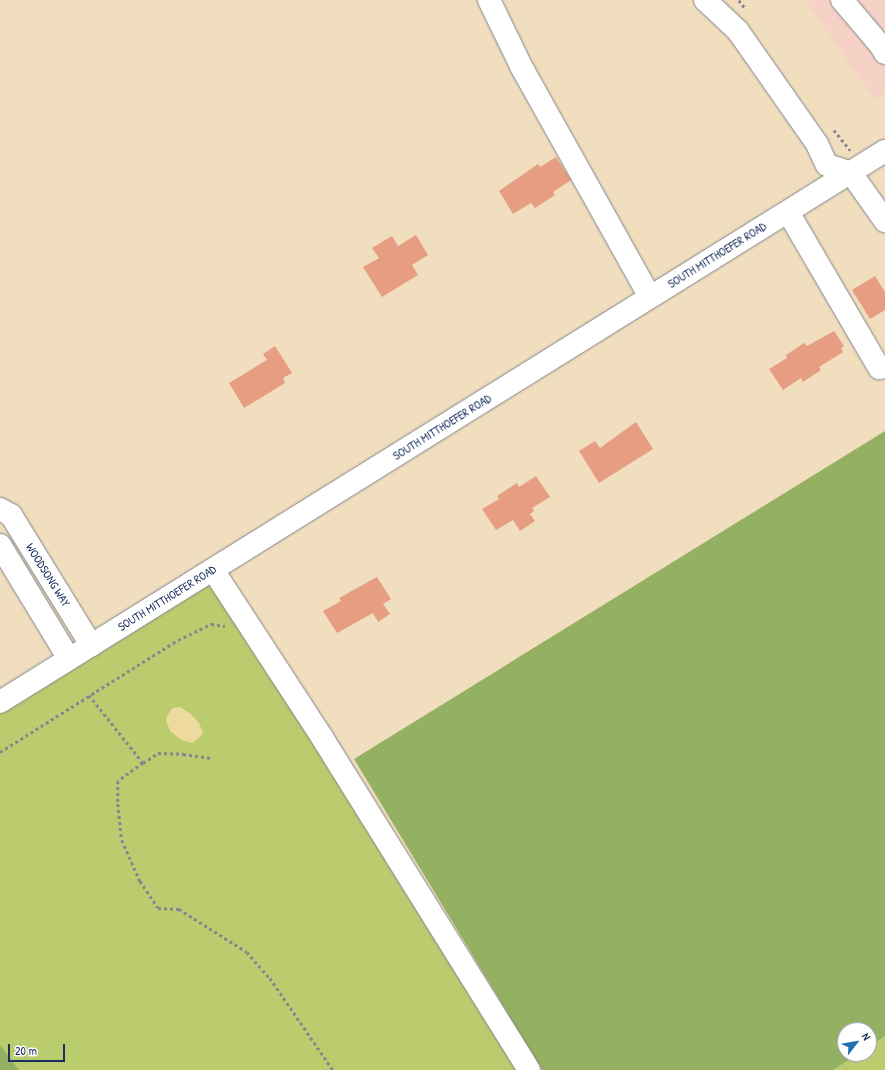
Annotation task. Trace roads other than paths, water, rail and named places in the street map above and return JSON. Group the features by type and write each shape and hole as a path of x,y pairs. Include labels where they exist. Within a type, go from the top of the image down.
{"main road":[{"path":"489,0 522,68 650,297"},
{"path":"705,0 738,31 817,144 826,165 852,172 885,220"},
{"path":"842,0 881,46 885,53"},
{"name":"SOUTH MITTHOEFER ROAD","path":"0,702 885,151"},
{"path":"788,212 880,368"},
{"name":"WOODSONG WAY","path":"0,509 11,515 92,645"},
{"name":"WOODSONG WAY","path":"0,545 70,659"},
{"path":"213,570 323,739 529,1070"}]}
